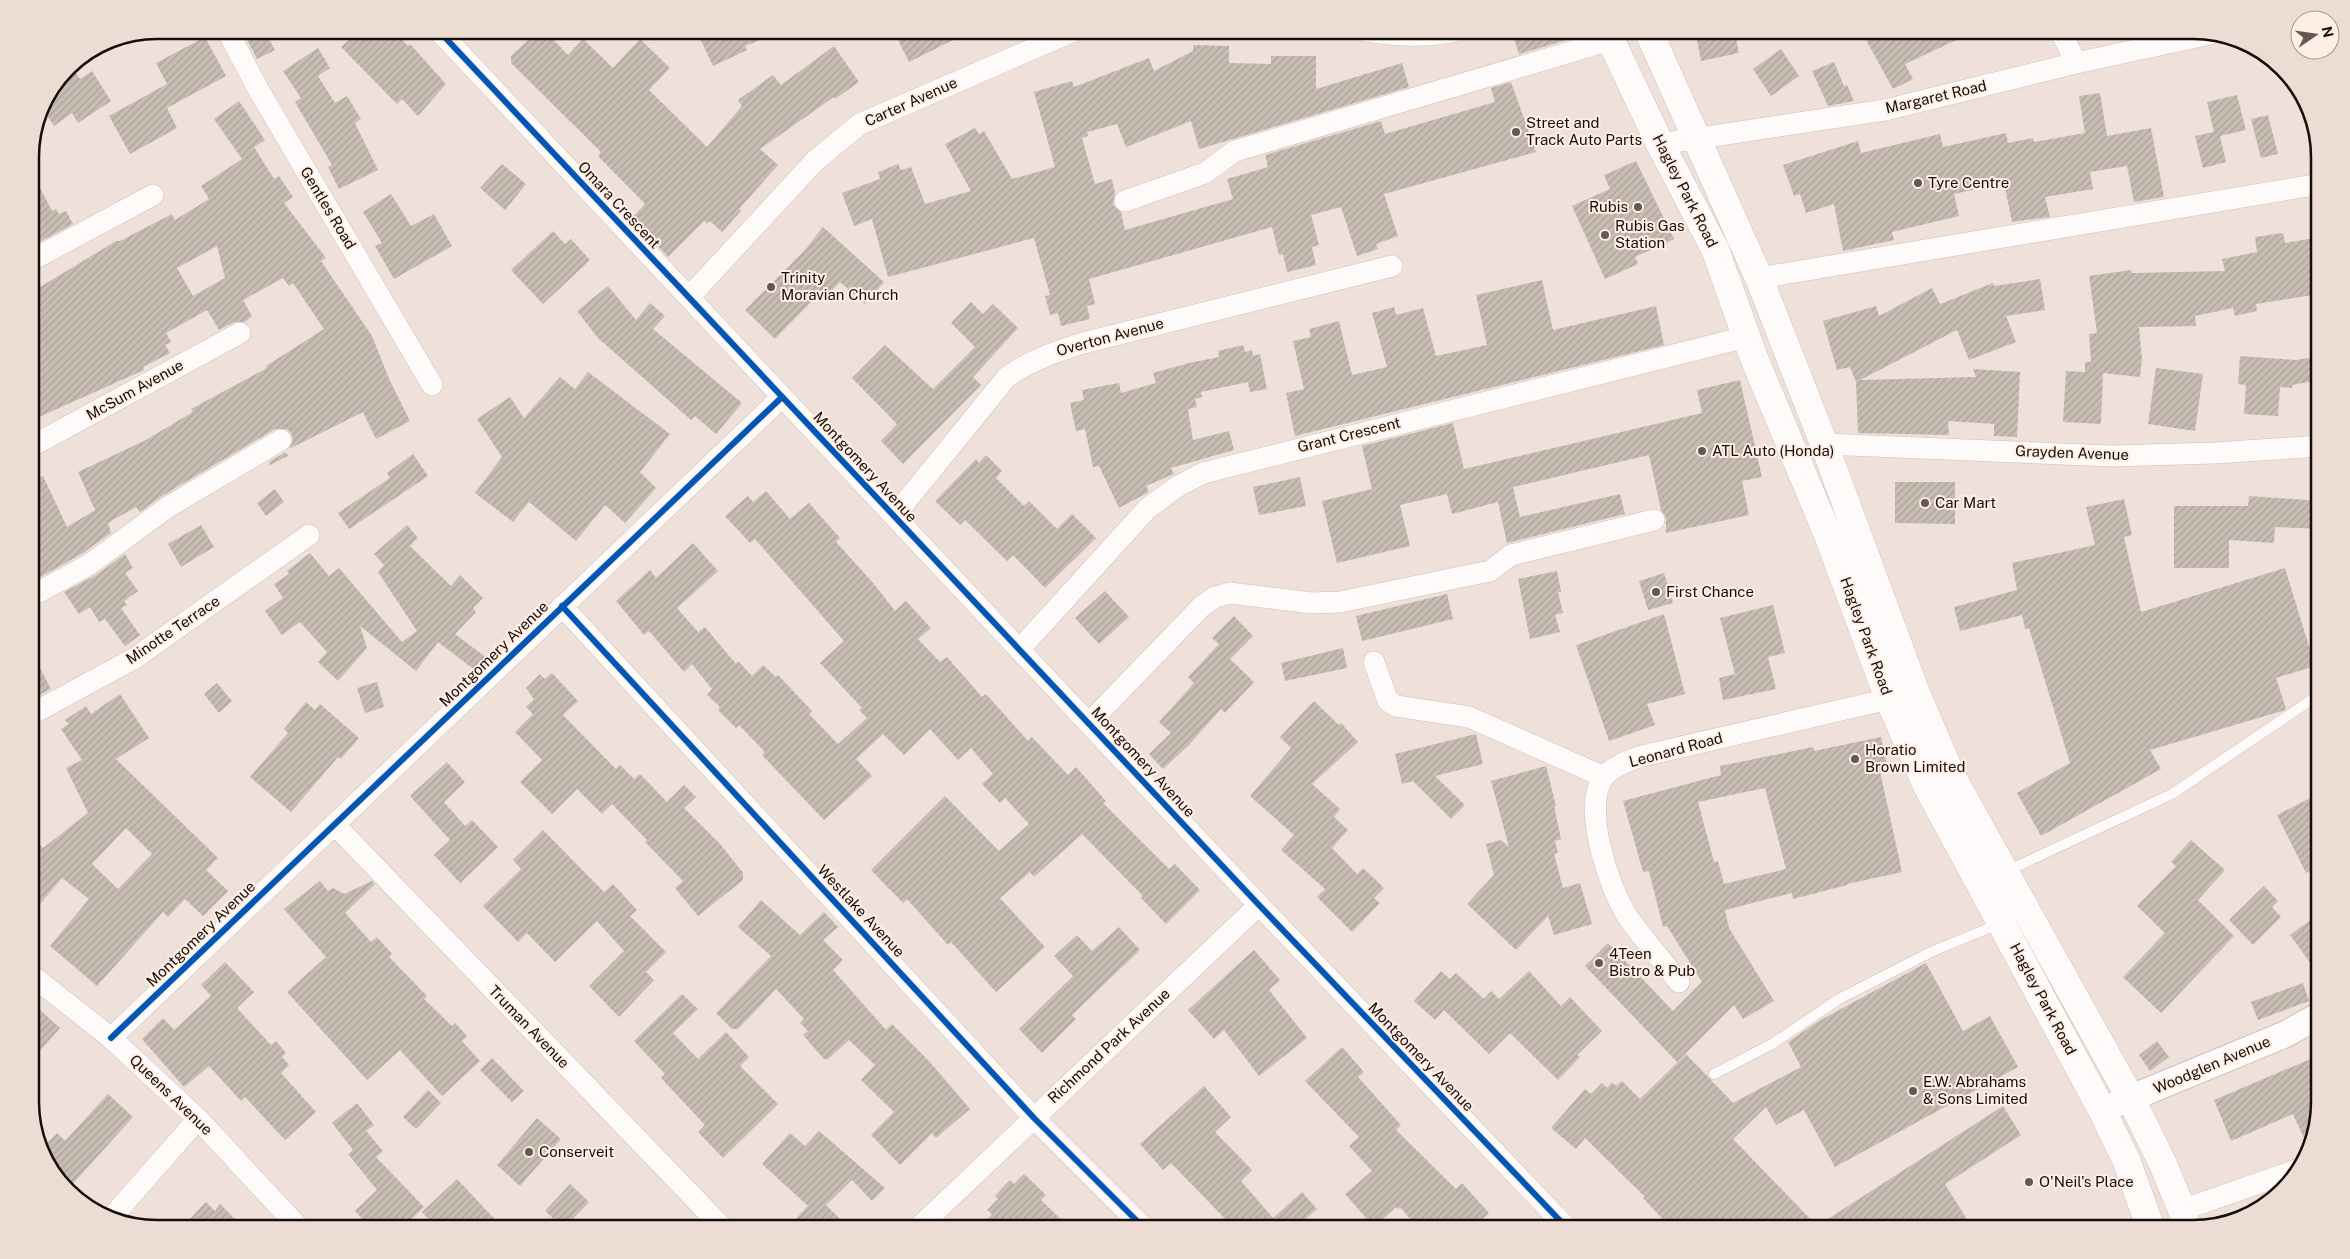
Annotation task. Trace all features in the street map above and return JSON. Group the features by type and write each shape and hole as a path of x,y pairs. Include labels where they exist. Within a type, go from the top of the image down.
{"main road":[{"name":"Hagley Park Road","path":"1611,39 1660,144 1715,249 1746,337 1828,535 1889,699 1926,784 2102,1110 2127,1162 2148,1220"},
{"name":"Hagley Park Road","path":"1652,39 1759,278 1824,444 1919,702 1952,777 2131,1099 2164,1164 2185,1220"}],"street":[{"name":"Gentles Road","path":"233,39 258,89 432,385"},
{"name":"Omara Crescent","path":"446,39 782,396"},
{"name":"Carter Avenue","path":"689,297 816,160 860,124 1055,39"},
{"path":"1124,201 1205,173 1235,151 1596,39"},
{"path":"2064,39 2076,63"},
{"name":"Margaret Road","path":"1660,144 1885,110 2076,63 2187,39"},
{"path":"1759,278 2311,186"},
{"path":"39,257 153,195"},
{"name":"Overton Avenue","path":"894,516 1007,377 1026,364 1050,353 1083,344 1392,266"},
{"name":"McSum Avenue","path":"39,442 240,333"},
{"name":"Grant Crescent","path":"1019,650 1147,509 1175,488 1203,473 1746,337"},
{"name":"Montgomery Avenue","path":"111,1038 782,396 1259,905 1559,1220"},
{"path":"39,592 90,564 168,507 281,440"},
{"name":"Grayden Avenue","path":"1824,444 2112,456 2215,453 2311,447"},
{"path":"1089,723 1202,606 1215,597 1230,593 1311,603 1340,602 1490,571 1511,555 1654,520"},
{"name":"Minotte Terrace","path":"39,710 135,658 309,535"},
{"name":"Westlake Avenue","path":"562,606 1034,1118 1136,1220"},
{"path":"1374,662 1388,700 1396,706 1469,717 1604,777 1597,790 1594,821 1612,882 1627,914 1678,982"},
{"name":"Leonard Road","path":"1604,777 1616,767 1642,756 1889,699"},
{"name":"Truman Avenue","path":"334,824 715,1220"},
{"name":"Richmond Park Avenue","path":"926,1220 1259,905"},
{"name":"Queens Avenue","path":"39,981 111,1038 198,1119 292,1220"},
{"name":"Woodglen Avenue","path":"2102,1110 2286,1034 2311,1020"},
{"path":"116,1213 198,1119"},
{"path":"2185,1220 2286,1174"}],"lane":[{"path":"2006,872 2172,794 2311,700"},
{"path":"1714,1074 1772,1044 1838,999 1931,952 2002,923"}],"building":[{"path":"201,39 206,39 226,76 167,108 177,128 130,154 109,116 167,84 156,63"},
{"path":"247,39 269,39 275,50 257,59"},
{"path":"350,39 401,39 408,46 410,44 446,84 418,116 402,99 397,104 341,47"},
{"path":"529,39 553,39 568,55 583,39 613,68 640,39 670,68 649,90 707,147 742,106 738,100 773,75 781,85 834,46 859,82 835,99 834,97 760,149 778,165 739,209 741,211 722,232 710,221 707,223 704,221 668,257 632,218 645,204 598,156 601,152 511,63 511,56"},
{"path":"700,39 762,39 745,46 747,50 713,66"},
{"path":"898,39 955,39 909,62"},
{"path":"1514,39 1570,39 1519,54"},
{"path":"1736,39 1739,53 1701,61 1697,40"},
{"path":"1866,39 1959,39 1905,64 1913,79 1893,89"},
{"path":"1193,45 1229,46 1229,63 1271,64 1271,56 1316,56 1316,89 1402,63 1409,87 1199,149 1191,121 1126,147 1117,124 1087,132 1088,136 1082,138 1095,184 1112,179 1115,193 1113,205 1121,212 1125,230 1233,199 1227,179 1268,167 1265,155 1381,121 1385,134 1495,102 1491,88 1511,82 1536,152 1384,194 1398,236 1376,244 1378,249 1357,256 1341,207 1311,215 1319,245 1312,247 1316,265 1287,272 1283,254 1279,255 1272,227 1089,279 1095,304 1087,306 1090,319 1061,326 1058,313 1050,315 1045,296 1050,295 1034,238 888,277 872,219 854,226 842,193 880,179 878,172 898,164 901,170 911,167 925,204 971,191 945,144 975,128 979,134 984,131 1012,179 1055,167 1034,92 1072,81 1074,87 1149,58 1154,71 1193,51"},
{"path":"318,48 330,68 318,76 335,103 347,96 361,119 355,123 378,170 339,189 328,167 332,165 295,102 301,98 283,71"},
{"path":"1781,49 1799,76 1771,96 1753,69"},
{"path":"1834,62 1844,86 1847,85 1854,101 1828,106 1812,71"},
{"path":"75,71 80,79 92,71 111,101 78,123 72,113 54,126 47,115 59,91"},
{"path":"2100,93 2107,136 2151,128 2164,197 2134,202 2127,166 2090,172 2093,189 2045,197 2050,217 2012,222 2004,183 1954,194 1959,216 1892,232 1894,240 1843,251 1834,204 1806,213 1800,194 1794,196 1783,165 1858,141 1861,153 1940,134 1943,147 2006,133 2008,143 2033,138 2034,142 2085,133 2079,96"},
{"path":"2237,95 2246,130 2220,136 2226,162 2203,168 2195,136 2214,132 2207,102"},
{"path":"239,101 265,140 254,147 274,179 279,176 293,197 284,203 326,258 321,261 372,336 390,381 410,421 376,439 363,412 289,449 293,440 291,433 287,429 275,429 162,496 140,512 136,507 108,523 111,533 83,553 39,578 39,478 43,476 67,527 95,510 78,472 144,441 193,412 191,409 267,368 266,366 324,329 293,283 289,286 283,278 243,300 252,316 245,322 234,322 219,330 207,310 166,333 171,342 165,345 170,353 143,367 144,370 39,417 39,314 41,313 39,309 39,288 116,241 120,241 172,214 175,220 209,199 201,186 242,159 214,119","holes":["217,246 225,278 193,296 177,268"]},
{"path":"2268,115 2278,154 2261,158 2251,119"},
{"path":"1636,161 1674,239 1635,257 1638,264 1605,279 1572,206 1610,189 1604,175"},
{"path":"502,164 526,184 505,210 480,188"},
{"path":"39,186 52,211 56,209 59,214 66,211 73,224 39,242"},
{"path":"391,194 411,226 434,214 452,246 394,279 375,246 382,243 363,212"},
{"path":"823,227 884,282 865,304 840,282 821,302 816,297 775,339 745,310 805,250"},
{"path":"553,231 565,244 571,239 590,260 543,304 511,270"},
{"path":"2283,233 2285,243 2311,239 2311,295 2256,304 2257,311 2235,316 2233,308 2195,316 2196,326 2139,327 2142,359 2140,377 2103,373 2101,424 2063,422 2066,371 2085,372 2085,362 2091,362 2089,334 2097,333 2089,276 2131,270 2132,273 2225,271 2222,259 2257,252 2255,237"},
{"path":"2040,279 2045,310 2006,316 2016,342 1969,360 1957,330 1860,380 1976,377 1973,369 2020,372 2017,437 1994,436 1994,424 1948,421 1949,435 1858,433 1856,382 1850,367 1837,370 1823,321 1876,306 1879,316 1932,288 1940,304 1993,283 1994,286"},
{"path":"1542,280 1553,330 1656,306 1664,345 1295,436 1286,393 1304,389 1293,341 1311,337 1309,329 1339,321 1352,375 1387,367 1372,313 1394,307 1396,315 1423,308 1436,356 1487,345 1476,295"},
{"path":"608,286 636,320 650,303 665,316 653,329 742,403 716,434 695,416 691,420 598,338 577,311"},
{"path":"971,302 983,314 993,304 1018,328 973,377 981,385 903,464 881,441 897,424 852,378 885,345 933,389 975,347 951,323"},
{"path":"1243,345 1245,352 1252,350 1253,356 1260,354 1267,389 1250,392 1248,382 1201,392 1202,397 1195,399 1197,407 1188,409 1193,440 1229,431 1234,450 1171,468 1174,474 1146,486 1149,492 1119,508 1099,466 1093,467 1085,429 1076,431 1070,403 1084,400 1082,390 1119,383 1121,393 1156,383 1153,373 1219,357 1218,351"},
{"path":"2240,356 2296,360 2311,358 2311,382 2292,385 2292,388 2280,387 2278,416 2244,414 2246,385 2238,384"},
{"path":"2156,368 2203,374 2195,431 2148,424"},
{"path":"588,372 670,434 640,472 656,488 625,523 605,505 576,541 529,502 513,522 475,493 502,457 477,419 510,397 524,418 560,377 575,389"},
{"path":"1740,380 1762,477 1742,481 1749,515 1666,533 1666,518 1661,510 1649,455 1513,487 1520,517 1620,494 1625,514 1507,543 1498,502 1452,514 1447,494 1400,505 1410,546 1337,563 1322,501 1372,489 1362,446 1453,423 1464,469 1702,413 1697,390"},
{"path":"286,452 288,456 270,465 269,462"},
{"path":"413,454 428,476 349,529 338,513 390,478 387,473"},
{"path":"986,455 1002,471 996,478 1024,506 1029,501 1057,529 1072,514 1096,538 1045,588 1013,555 1007,561 965,520 960,525 935,501 976,459 979,463"},
{"path":"1300,477 1306,506 1259,515 1253,487"},
{"name":"Car Mart","path":"1895,482 1955,482 1955,524 1895,523"},
{"path":"275,489 284,502 266,516 257,503"},
{"path":"766,491 790,519 809,503 840,538 836,542 874,584 895,611 906,601 931,628 918,639 940,662 947,657 982,697 986,694 1028,741 1032,737 1068,775 1076,767 1106,801 1103,803 1169,869 1175,864 1200,890 1166,924 1141,898 1143,896 1082,834 1034,877 1030,872 1000,898 1045,947 996,992 951,942 948,945 907,899 903,903 871,870 945,796 999,851 1029,824 1005,798 1000,803 982,784 993,774 971,748 958,760 930,729 904,755 883,734 856,759 872,776 824,820 762,755 765,752 739,725 736,728 718,710 720,707 707,695 712,689 692,664 684,672 649,631 644,635 616,601 650,570 656,578 693,543 718,571 677,608 698,632 705,627 736,664 738,661 752,676 763,665 776,677 778,675 812,711 809,714 838,744 867,718 859,710 862,708 820,663 844,641 755,539 750,543 725,516 748,496 753,502"},
{"path":"2249,496 2311,500 2311,529 2275,527 2274,543 2229,540 2229,568 2174,568 2174,506 2248,506"},
{"path":"2124,499 2132,535 2124,537 2141,612 2285,568 2311,653 2311,667 2276,678 2286,709 2150,750 2161,769 2041,836 2017,793 2070,763 2029,628 2025,629 2022,615 1960,631 1954,607 2017,590 2012,563 2095,545 2086,507"},
{"path":"201,525 214,547 181,567 168,544"},
{"path":"407,525 418,538 410,546 451,586 460,575 483,598 473,608 476,612 455,634 487,658 476,671 438,642 416,671 360,626 367,648 338,681 318,662 327,652 300,622 282,635 265,611 283,598 274,584 289,574 287,571 310,553 329,576 339,568 402,642 417,631 378,572 384,565 374,554"},
{"path":"125,554 133,568 125,573 138,591 124,601 127,605 121,608 140,635 125,646 105,619 99,622 90,607 79,614 64,592 96,575"},
{"path":"1557,571 1561,592 1558,592 1563,613 1555,615 1560,632 1530,639 1518,579"},
{"name":"First Chance","path":"1664,573 1673,603 1648,610 1639,581"},
{"path":"1105,591 1129,617 1099,644 1075,618"},
{"path":"1447,594 1453,619 1362,641 1356,616"},
{"path":"1773,605 1785,653 1768,657 1776,689 1723,700 1719,678 1735,674 1720,618"},
{"path":"1664,614 1685,694 1647,704 1655,725 1609,741 1576,645"},
{"path":"1234,616 1253,636 1230,659 1254,682 1225,713 1221,709 1188,746 1163,769 1149,754 1171,733 1159,722 1194,683 1188,677 1219,644 1212,638"},
{"path":"1343,648 1347,668 1285,681 1281,663"},
{"path":"39,666 51,689 39,695"},
{"path":"552,673 578,701 563,715 616,769 620,765 634,779 640,774 667,802 684,785 696,797 684,808 721,845 743,873 743,880 698,916 675,888 683,881 612,804 602,814 577,789 552,814 520,782 542,760 515,732 533,714 526,707 534,699 526,688 540,674 545,679"},
{"path":"377,682 384,707 365,713 357,688"},
{"path":"217,683 232,701 219,713 204,694"},
{"path":"120,694 149,738 116,759 218,858 206,870 228,891 203,916 185,899 168,917 163,912 97,986 50,946 89,899 62,878 39,905 39,843 43,848 88,813 66,768 82,760 61,729 69,724 65,720 86,706 91,714","holes":["126,828 152,854 118,889 92,864"]},
{"path":"1314,701 1339,725 1341,723 1358,742 1312,784 1340,809 1334,817 1348,830 1332,848 1357,874 1363,868 1384,888 1374,898 1380,903 1352,932 1317,897 1325,889 1281,850 1294,835 1250,796 1291,748 1280,737"},
{"path":"306,702 315,710 320,704 359,738 341,759 338,757 291,812 250,777 288,733 284,729"},
{"path":"1476,734 1483,764 1435,776 1465,805 1451,819 1413,781 1402,784 1395,754"},
{"path":"1881,737 1888,769 1880,771 1902,872 1847,884 1793,899 1792,893 1725,910 1729,928 1774,1001 1743,1019 1734,1005 1677,1062 1585,966 1608,943 1673,1011 1702,982 1667,926 1663,927 1649,871 1643,872 1623,801 1721,775 1720,766 1813,747 1814,751","holes":["1765,788 1786,869 1724,884 1718,861 1714,862 1698,802"]},
{"path":"447,762 465,782 444,802 465,826 472,820 498,847 460,883 434,855 450,840 410,796"},
{"path":"1546,766 1556,806 1554,806 1561,839 1555,841 1558,853 1554,854 1563,888 1580,883 1592,924 1554,935 1548,916 1516,950 1467,904 1494,875 1486,844 1501,840 1509,847 1491,781"},
{"path":"2311,798 2311,870 2306,873 2277,815"},
{"path":"543,830 604,892 613,884 637,910 630,916 666,952 646,972 654,980 619,1017 589,986 624,951 597,921 555,962 527,933 518,942 483,906 521,869 513,860"},
{"path":"2191,840 2225,870 2198,900 2234,936 2161,1013 2123,977 2165,933 2137,906 2176,866 2171,862"},
{"path":"320,881 328,891 333,888 344,894 372,881 375,884 345,913 371,942 377,937 392,954 389,957 427,996 424,999 452,1026 455,1023 467,1036 462,1041 480,1061 442,1096 400,1050 367,1080 287,992 326,957 284,909"},
{"path":"2264,886 2278,901 2272,907 2281,917 2253,945 2229,920"},
{"path":"761,900 800,935 824,912 838,927 823,940 843,960 833,970 886,1030 892,1024 929,1061 970,1109 936,1138 932,1133 900,1165 871,1135 894,1112 861,1080 875,1065 849,1040 827,1060 823,1058 803,1035 808,1031 800,1023 804,1019 776,989 738,1029 732,1029 716,1013 771,956 738,927"},
{"path":"2311,920 2311,964 2290,935"},
{"path":"1119,927 1140,950 1072,1015 1076,1019 1042,1053 1019,1029 1073,976 1054,956 1077,935 1092,951"},
{"path":"1254,950 1280,980 1269,990 1307,1038 1259,1076 1224,1030 1214,1039 1188,1010"},
{"path":"225,962 254,992 237,1008 271,1045 276,1041 286,1053 282,1057 289,1065 281,1073 316,1112 285,1140 245,1097 241,1101 209,1066 184,1087 142,1039 163,1018 174,1030 211,996 201,985"},
{"path":"1926,963 1963,1031 1990,1016 2018,1067 1835,1167 1804,1110 1776,1125 1766,1107 1733,1139 1811,1220 1664,1220 1643,1198 1645,1197 1585,1138 1576,1149 1551,1128 1585,1089 1591,1094 1602,1083 1607,1088 1612,1082 1616,1086 1622,1081 1640,1099 1686,1054 1733,1103 1801,1067 1788,1042 1817,1022"},
{"path":"1441,971 1450,979 1456,973 1484,999 1491,991 1499,999 1529,971 1561,1006 1570,997 1602,1031 1577,1055 1580,1057 1558,1080 1510,1033 1489,1054 1444,1010 1435,1020 1414,1001"},
{"path":"2303,983 2309,1001 2258,1020 2251,1002"},
{"path":"682,994 698,1009 673,1033 698,1059 726,1032 749,1057 740,1066 778,1104 723,1158 698,1132 705,1125 661,1078 665,1074 634,1041"},
{"path":"39,1009 60,1028 39,1052"},
{"path":"2157,1041 2169,1057 2150,1071 2139,1055"},
{"path":"1342,1047 1364,1072 1358,1077 1401,1125 1396,1130 1456,1189 1462,1183 1489,1213 1481,1220 1411,1220 1400,1207 1398,1209 1396,1207 1382,1220 1368,1220 1345,1194 1372,1171 1349,1146 1359,1137 1305,1081"},
{"path":"492,1058 524,1091 512,1102 480,1070"},
{"path":"2311,1059 2310,1118 2305,1140 2293,1114 2231,1141 2214,1100"},
{"path":"1204,1086 1231,1117 1215,1132 1252,1170 1241,1181 1273,1218 1302,1192 1317,1209 1304,1220 1226,1220 1171,1163 1163,1170 1140,1144"},
{"path":"428,1090 441,1103 416,1129 403,1117"},
{"path":"108,1094 133,1117 72,1184 59,1168 46,1144 57,1133 65,1141"},
{"path":"357,1103 374,1125 366,1131 383,1151 376,1157 424,1207 410,1220 363,1220 355,1211 377,1190 348,1154 353,1150 332,1123"},
{"path":"2003,1106 2021,1135 1945,1184 1967,1220 1826,1220"},
{"name":"Conserveit","path":"537,1118 561,1139 520,1186 497,1165"},
{"path":"819,1131 885,1188 872,1201 852,1180 826,1205 841,1220 795,1220 808,1206 762,1164 790,1133 805,1146"},
{"path":"1024,1174 1046,1195 1041,1200 1062,1220 986,1220 992,1214 987,1210 998,1199 995,1196 1010,1180 1014,1184"},
{"path":"457,1179 496,1220 429,1220 422,1212"},
{"path":"570,1184 589,1202 572,1220 555,1220 545,1211"},
{"path":"206,1202 215,1211 220,1204 236,1220 189,1220"}],"cycle path":[{"path":"446,39 1259,905 1559,1220"},
{"path":"111,1038 782,397"},
{"path":"562,606 1034,1118 1136,1220"}],"place":[{"name":"Street and Track Auto Parts","path":"1516,132"},
{"name":"Tyre Centre","path":"1918,183"},
{"name":"Rubis","path":"1638,207"},
{"name":"Rubis Gas Station","path":"1605,235"},
{"name":"Trinity Moravian Church","path":"771,287"},
{"name":"ATL Auto (Honda)","path":"1702,451"},
{"name":"Car Mart","path":"1925,503"},
{"name":"First Chance","path":"1656,592"},
{"name":"Horatio Brown Limited","path":"1855,759"},
{"name":"4Teen Bistro & Pub","path":"1599,963"},
{"name":"E.W. Abrahams & Sons Limited","path":"1913,1091"},
{"name":"Conserveit","path":"529,1152"},
{"name":"O'Neil's Place","path":"2029,1182"}]}
